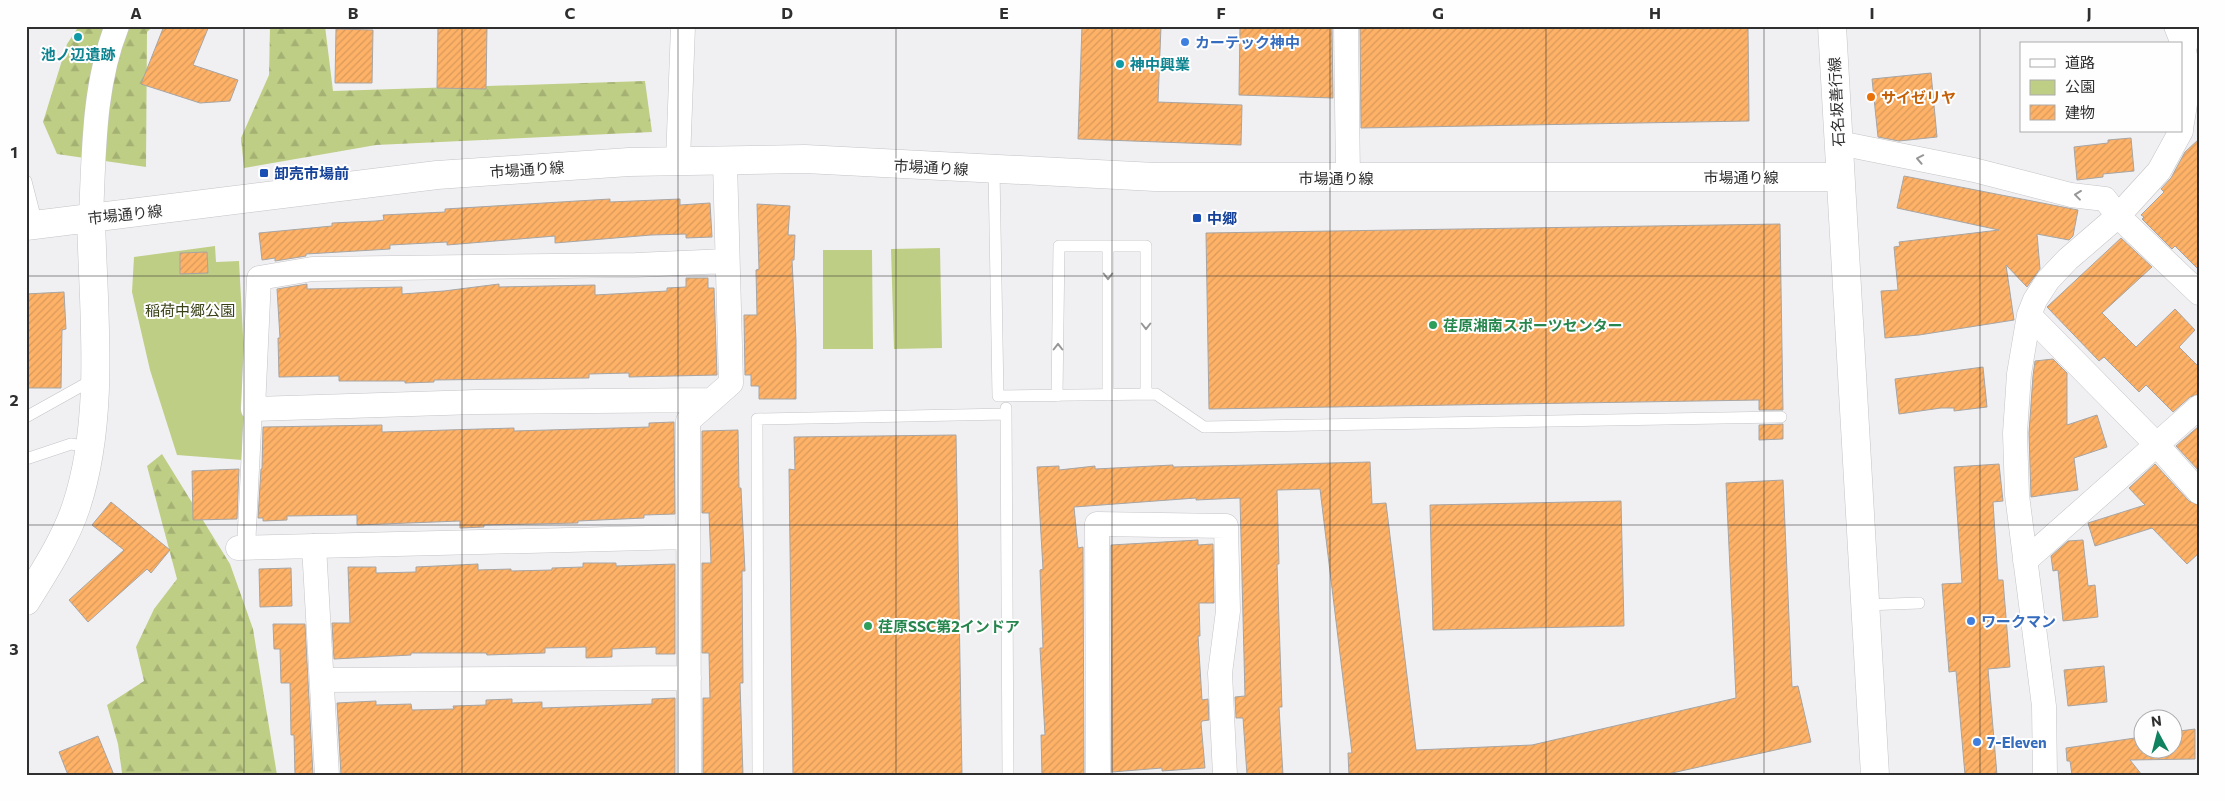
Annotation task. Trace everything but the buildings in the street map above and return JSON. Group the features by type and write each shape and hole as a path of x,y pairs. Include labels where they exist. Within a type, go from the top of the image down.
{"street":[{"path":"26,601 75,510 83,484 96,378 91,216 94,142 102,78 110,44 117,26"},
{"path":"678,161 683,26"},
{"path":"1346,26 1348,178"},
{"name":"石名坂善行線","path":"1832,26 1875,775"},
{"path":"2182,127 2193,96 2186,33"},
{"path":"2045,775 2044,706 2017,495 2015,433 2019,374 2029,315 2035,300 2048,280 2068,259 2118,216 2159,170 2180,132"},
{"path":"1839,143 1974,170 2071,195 2105,198 2118,216 2199,293"},
{"name":"市場通り線","path":"32,225 91,216 135,214 437,175 629,162 726,162 805,159 1155,177 1840,177"},
{"path":"689,775 688,421 731,383 726,162"},
{"path":"688,537 242,548 253,409 259,278 312,269 636,265 728,261"},
{"path":"2029,315 2157,444 2199,492"},
{"path":"253,409 476,402 712,400"},
{"path":"2025,561 2199,407"},
{"path":"1098,775 1097,524 1226,526 1228,611 1220,673 1225,775"},
{"path":"314,546 326,775"},
{"path":"322,680 689,678"}],"lane":[{"path":"994,170 998,396 1156,394 1204,427 1781,417"},
{"path":"26,181 32,225"},
{"path":"1057,396 1059,246 1146,246 1146,394"},
{"path":"1108,246 1108,395"},
{"path":"26,418 96,378"},
{"path":"1006,396 1008,775"},
{"path":"758,775 757,419 1006,414"},
{"path":"26,459 71,444 89,446"},
{"path":"1865,605 1919,602"}],"green space":[{"path":"79,26 153,26 147,32 146,167 57,154 43,122 67,44"},
{"path":"270,26 325,26 333,91 645,81 652,132 376,145 244,168 241,138 269,75"},
{"name":"稲荷中郷公園","path":"215,246 216,262 239,261 246,391 242,460 177,455 150,370 132,292 134,257"},
{"path":"940,248 942,348 894,349 891,249"},
{"path":"823,250 872,250 873,349 823,349"},
{"path":"162,454 230,564 253,629 277,775 120,775 122,773 118,744 107,705 144,681 136,647 154,609 177,579 147,466"}],"place":[{"name":"池ノ辺遺跡","path":"78,37"},
{"name":"カーテック神中","path":"1185,42"},
{"name":"神中興業","path":"1120,64"},
{"name":"サイゼリヤ","path":"1871,97"},
{"name":"卸売市場前","path":"264,173"},
{"name":"中郷","path":"1197,218"},
{"name":"荏原湘南スポーツセンター","path":"1433,325"},
{"name":"ワークマン","path":"1971,621"},
{"name":"荏原SSC第2インドア","path":"868,626"},
{"name":"7-Eleven","path":"1977,742"}]}
